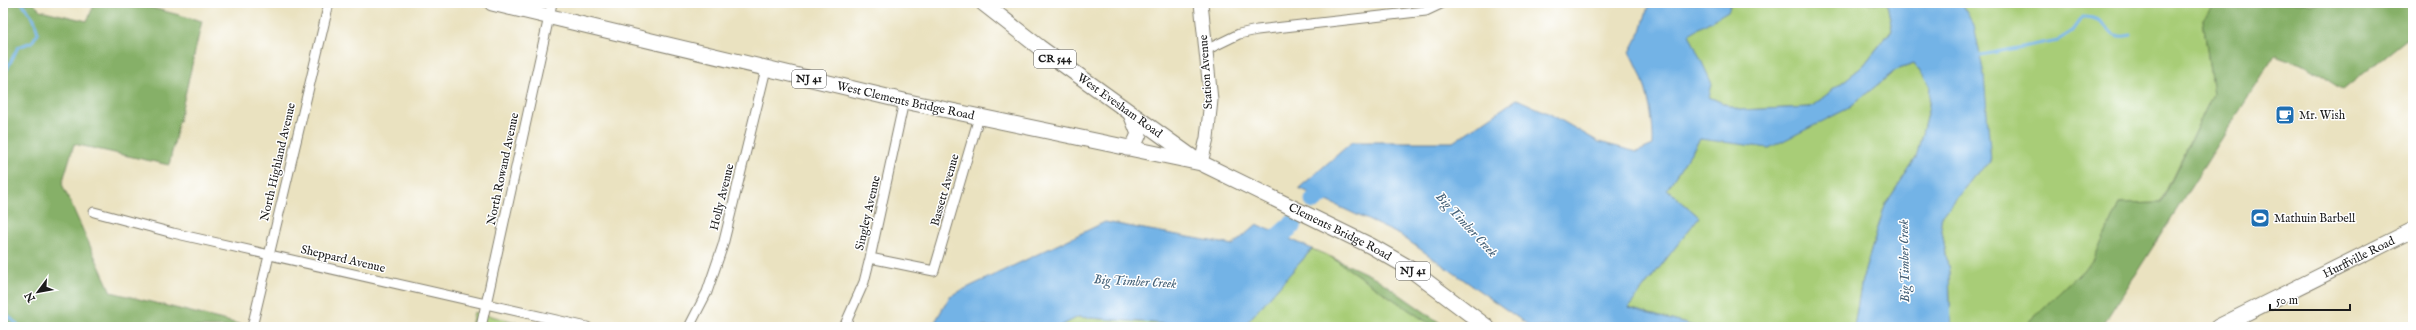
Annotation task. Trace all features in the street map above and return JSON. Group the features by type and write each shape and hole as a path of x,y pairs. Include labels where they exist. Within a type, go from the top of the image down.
{"main road":[{"name":"West Clements Bridge Road","path":"492,3 550,10 766,69 904,101 1201,163 1269,197"},
{"name":"West Evesham Road","path":"983,3 1039,47 1201,163"},
{"path":"1127,148 1134,145 1139,134 1129,112"},
{"name":"Clements Bridge Road","path":"1269,197 1332,226 1406,266 1487,327"},
{"name":"Hurffville Road","path":"2218,327 2413,230"}],"street":[{"name":"North Highland Avenue","path":"252,327 329,3"},
{"name":"Station Avenue","path":"1201,3 1211,100 1207,138 1201,163"},
{"path":"1206,50 1239,34 1257,30 1426,11 1443,3"},
{"name":"North Rowand Avenue","path":"481,327 550,10"},
{"name":"Holly Avenue","path":"689,327 707,292 723,244 766,69"},
{"name":"Singley Avenue","path":"844,327 861,288 870,258 904,101"},
{"name":"Bassett Avenue","path":"870,258 934,271 979,117"},
{"name":"Sheppard Avenue","path":"94,212 587,327"}],"green space":[{"path":"3,3 33,3 40,10 87,21 95,3 133,3 202,21 169,165 74,144 62,184 111,292 251,327 3,327"},
{"path":"1725,3 1887,3 1892,29 1863,66 1811,107 1739,110 1709,97 1689,34"},
{"path":"1962,3 2217,3 2203,19 2213,94 2160,203 2119,204 2093,261 2023,327 1951,327 1949,272 1940,219 1975,175 1991,162 1974,26"},
{"path":"2217,3 2413,3 2413,34 2343,90 2306,66 2275,55 2102,327 2023,327 2093,261 2119,204 2161,203 2213,94 2203,19"},
{"path":"1914,64 1930,85 1929,106 1916,158 1885,205 1862,280 1854,327 1697,327 1628,308 1699,217 1667,189 1700,139 1724,141 1847,109 1896,70"},
{"path":"1312,249 1331,257 1434,327 1243,327"},
{"path":"1331,257 1376,278 1446,327 1434,327"},
{"path":"474,312 537,327 471,327"},
{"path":"1078,317 1202,327 1059,327"}],"water":[{"path":"1649,3 1731,3 1728,11 1689,34 1712,84 1709,97 1739,110 1811,107 1863,66 1892,30 1887,3 1962,3 1974,25 1984,75 1991,162 1975,175 1940,219 1949,272 1951,327 1854,327 1862,280 1885,205 1916,158 1929,106 1930,85 1914,64 1896,70 1847,109 1769,148 1700,139 1667,189 1699,217 1628,308 1697,327 1531,327 1400,235 1299,188 1352,142 1453,142 1517,99 1550,114 1599,142 1637,152 1653,145 1652,121 1648,97 1640,73 1630,52 1641,31"},
{"path":"1105,222 1233,245 1257,224 1312,249 1243,327 1202,327 1078,317 1059,327 932,327 950,296"}],"waterway":[{"path":"3,77 18,47 32,42 38,33 34,19 22,3"},
{"path":"1976,56 2058,40 2071,32 2082,17 2091,17 2098,20 2115,35 2130,35"},
{"name":"Big Timber Creek","path":"1314,200 1339,181"},
{"name":"Big Timber Creek","path":"1261,252 1293,224"},
{"path":"3,310 19,327"}],"place":[{"name":"Mr. Wish","path":"2285,115"},
{"name":"Mathuin Barbell","path":"2260,218"}]}
